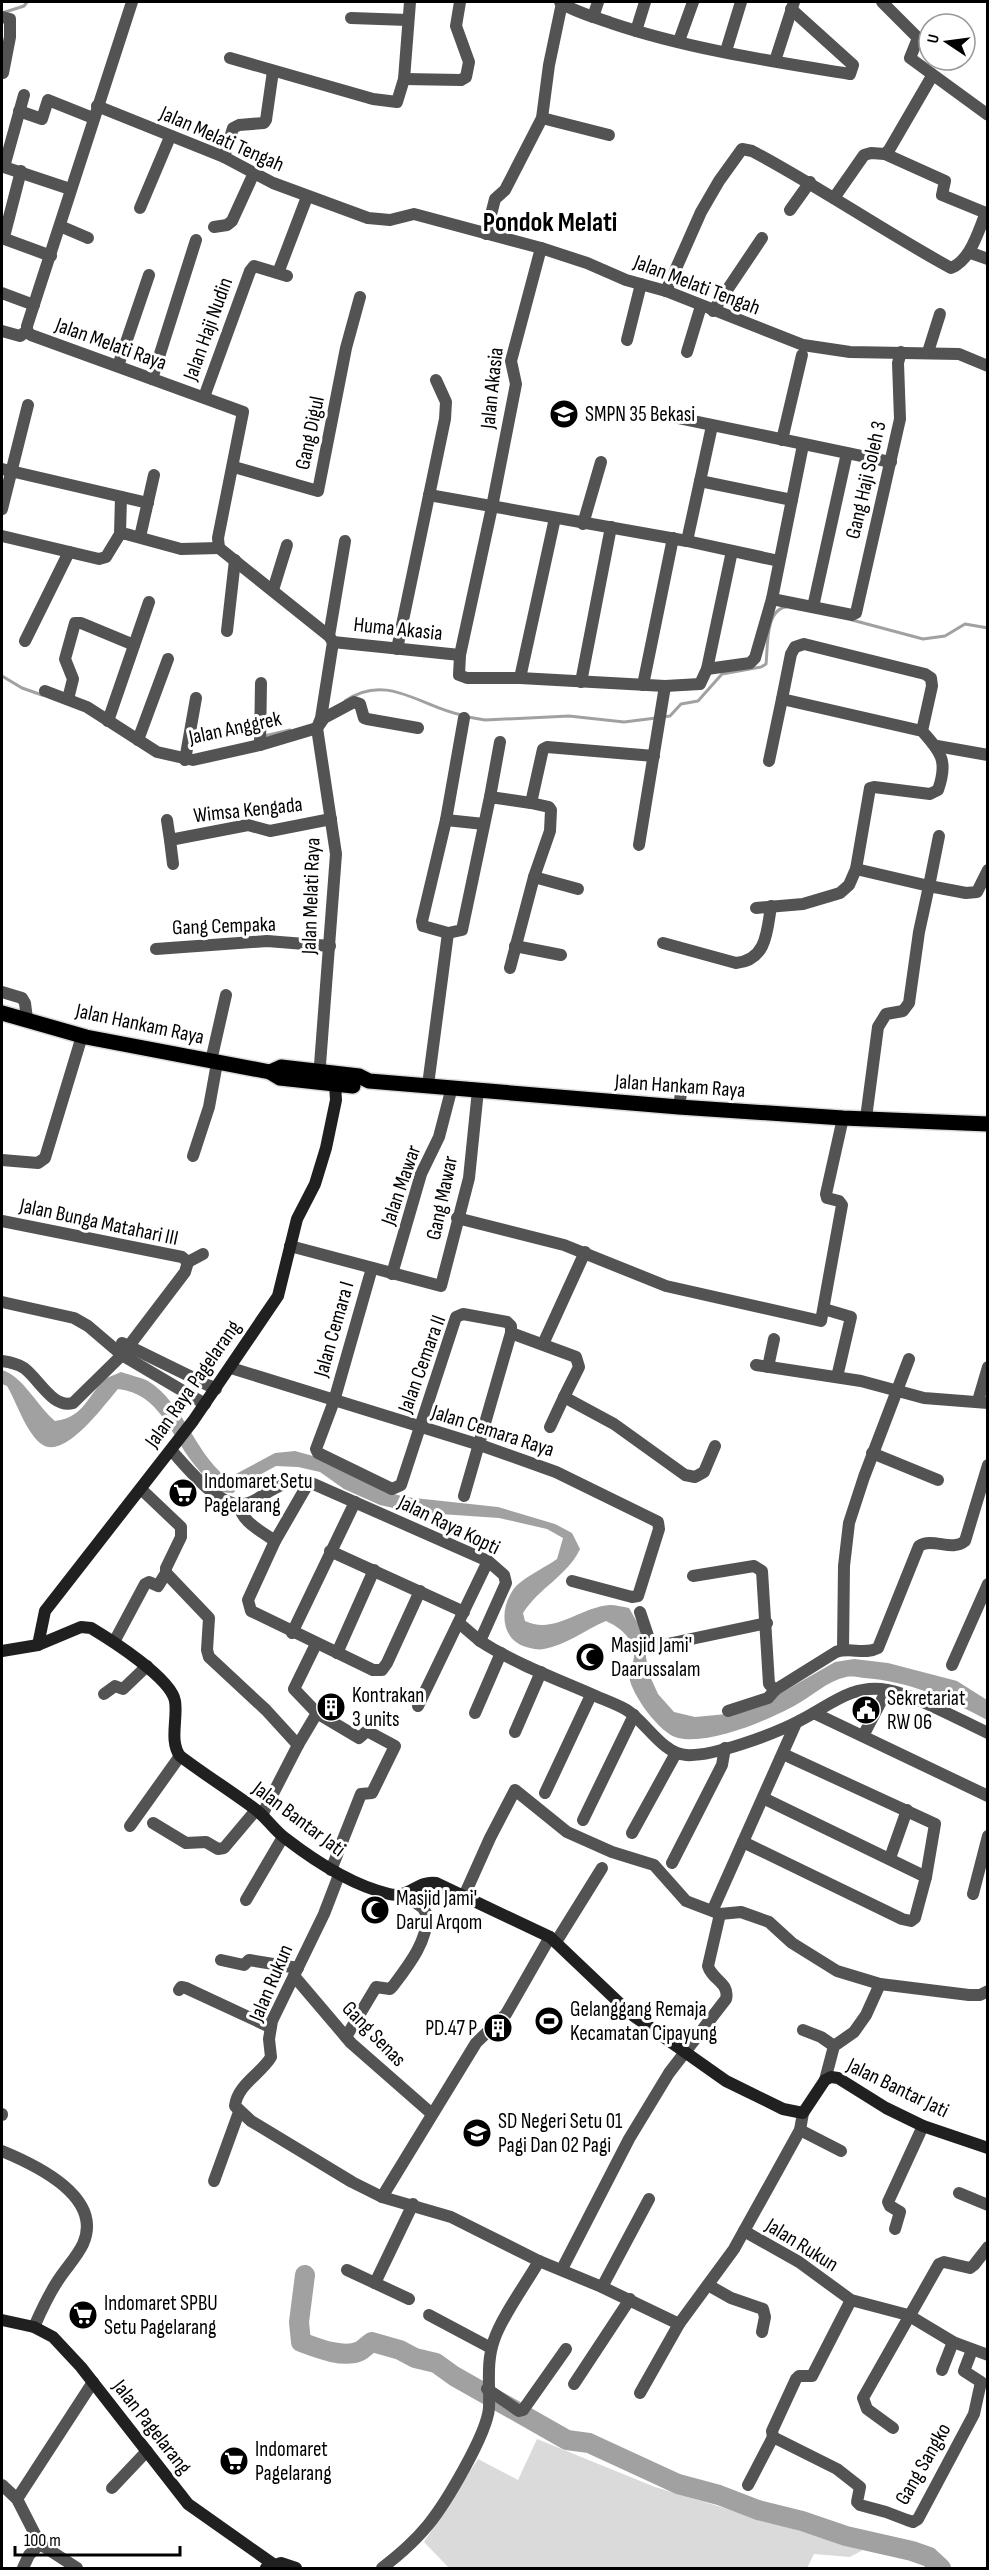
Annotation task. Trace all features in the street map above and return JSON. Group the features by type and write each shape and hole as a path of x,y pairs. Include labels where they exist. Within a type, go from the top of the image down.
{"main road":[{"name":"Jalan Hankam Raya","path":"2,1014 27,1019 82,1036 214,1062 270,1072 281,1067 319,1077 335,1084 358,1087 369,1081"},
{"name":"Jalan Hankam Raya","path":"319,1077 360,1076 369,1081 478,1090 680,1100 843,1118 987,1124"}],"street":[{"name":"Jalan Melati Raya","path":"132,2 70,189 27,331 31,335 243,412 218,538 219,548"},
{"path":"230,58 393,103 400,99 404,79 410,2"},
{"path":"404,79 461,80 466,77 469,62 456,26 460,2"},
{"path":"486,234 495,199 505,190 542,118 561,2 636,31 775,61 850,74 853,70 853,65 793,5 775,61"},
{"path":"593,16 598,2"},
{"path":"636,31 645,2"},
{"path":"679,41 693,2"},
{"path":"726,51 741,2"},
{"path":"882,2 918,38 910,58 987,115"},
{"path":"2,17 10,19 10,37 3,73"},
{"path":"351,18 408,20"},
{"path":"224,157 233,128 239,125 264,123 266,120 273,71"},
{"path":"885,153 932,76"},
{"path":"24,95 3,169 21,171 70,189"},
{"name":"Jalan Melati Tengah","path":"19,111 42,119 48,100 95,112 224,157 248,169 253,175 368,218 390,220 414,214 541,248 666,291 803,345 850,352 959,354 987,366"},
{"path":"542,118 609,135"},
{"path":"140,208 170,137"},
{"path":"666,291 701,212 740,150 752,151 810,182 834,198 903,242 951,268 961,263 968,254 986,213 942,195 945,181 885,153 864,155 849,173 834,198"},
{"path":"21,171 3,236 51,256"},
{"path":"214,226 227,225 232,221 253,175"},
{"path":"790,210 810,182"},
{"name":"Jalan Haji Nudin","path":"204,397 250,271 254,267 283,274 307,197"},
{"path":"60,226 88,238"},
{"path":"687,352 707,309 762,238"},
{"path":"152,379 196,240"},
{"name":"Jalan Akasia","path":"460,655 516,384 511,362 541,248"},
{"path":"968,254 987,259"},
{"path":"118,366 149,275"},
{"path":"627,339 641,284"},
{"path":"2,293 34,305"},
{"name":"Gang Digul","path":"234,466 318,491 346,348 360,297"},
{"path":"928,352 940,314"},
{"path":"2,331 20,336 27,331"},
{"name":"Gang Haji Soleh 3","path":"813,607 855,614 901,412 898,363 901,352"},
{"path":"782,440 802,355"},
{"path":"397,649 447,406 436,380"},
{"path":"2,509 6,470 28,405"},
{"path":"674,417 891,462"},
{"path":"687,541 712,426"},
{"path":"707,669 750,663 755,658 772,599 803,445"},
{"path":"772,599 813,607 847,453"},
{"path":"583,524 601,462"},
{"path":"6,470 148,503"},
{"path":"140,537 154,474"},
{"path":"700,481 792,500"},
{"path":"429,495 583,524 673,538 779,561"},
{"path":"2,536 99,559 106,557 120,534 121,497"},
{"path":"520,678 555,518"},
{"path":"581,682 611,528"},
{"path":"120,534 140,537 181,549 219,548 331,639"},
{"path":"643,685 673,538"},
{"name":"Jalan Melati Raya","path":"319,1077 336,854 320,718 345,541"},
{"path":"273,590 287,545"},
{"path":"460,655 457,671 463,678 520,678 665,686 699,684 707,669 732,551"},
{"path":"25,641 69,552"},
{"path":"227,631 235,560"},
{"path":"108,721 149,602"},
{"path":"68,699 74,679 65,659 75,623 81,623 134,645"},
{"name":"Huma Akasia","path":"331,639 397,649 460,655"},
{"path":"769,761 791,654 795,647 804,644 851,654 925,674 931,678 922,731"},
{"path":"138,740 168,660"},
{"path":"260,746 261,683"},
{"path":"639,845 665,686"},
{"name":"Jalan Anggrek","path":"45,691 68,699 157,752 185,760 198,760 260,746 320,718"},
{"path":"185,760 196,698"},
{"path":"756,908 803,904 840,893 849,885 856,869 870,788 930,794 938,790 945,764 937,746 922,731 782,699"},
{"path":"320,718 354,702 360,704 364,718 418,728"},
{"path":"464,718 446,820 422,921 423,926 448,933 462,930 500,742"},
{"path":"937,746 987,755"},
{"path":"531,803 543,749 548,747 654,756"},
{"path":"490,797 549,807 552,814 550,831 534,877 510,968"},
{"name":"Wimsa Kengada","path":"170,840 248,825 270,831 331,819"},
{"name":"Wimsa Kengada","path":"167,820 172,864"},
{"path":"446,820 484,824"},
{"path":"866,1118 878,1027 886,1014 903,1011 908,1006 919,932 939,836"},
{"path":"856,869 929,886 977,892 987,870"},
{"path":"534,877 578,889"},
{"path":"663,944 736,963 745,962 756,956 764,946 771,906"},
{"path":"428,1085 448,933"},
{"name":"Gang Cempaka","path":"156,949 267,941 330,946"},
{"path":"515,946 561,955"},
{"path":"2,992 22,998 27,1019"},
{"path":"193,1156 208,1107 226,994"},
{"path":"2,1160 38,1163 45,1158 82,1036"},
{"name":"Jalan Raya Pagelarang","path":"38,1645 45,1611 175,1446 279,1296 297,1219 315,1184 326,1148 336,1100 335,1084"},
{"name":"Jalan Mawar","path":"393,1274 421,1174 439,1137 452,1087"},
{"name":"Gang Mawar","path":"393,1274 441,1286 469,1178 478,1090"},
{"path":"457,1218 531,1235 585,1252 666,1286 821,1320 842,1205 839,1201 828,1198 826,1195 843,1118"},
{"name":"Jalan Bunga Matahari III","path":"2,1221 182,1257 188,1262"},
{"path":"290,1246 393,1274"},
{"path":"543,1344 585,1252"},
{"path":"2,1361 22,1366 53,1398 68,1405 79,1400 125,1350 185,1272 188,1262 203,1254"},
{"name":"Jalan Cemara I","path":"372,1268 334,1401 316,1449 318,1453 392,1489 401,1485"},
{"path":"2,1302 74,1318 205,1404"},
{"path":"824,1309 851,1318 837,1377"},
{"name":"Jalan Cemara II","path":"401,1485 456,1317 463,1314 507,1322 511,1326 510,1333"},
{"path":"464,1496 510,1333 543,1344 578,1360 579,1366 550,1426"},
{"path":"774,1339 762,1366 837,1377 944,1401 982,1402 987,1367"},
{"path":"125,1350 186,1374 216,1389"},
{"path":"843,1650 843,1576 848,1531 872,1453 909,1359"},
{"name":"Jalan Cemara Raya","path":"231,1368 480,1444 556,1472 657,1520 659,1529 641,1592 634,1598 572,1581"},
{"path":"180,1389 186,1374"},
{"path":"564,1397 622,1430 685,1475 695,1477 704,1472 715,1446"},
{"path":"175,1446 217,1496 239,1504 247,1503 289,1482 309,1482"},
{"path":"872,1453 938,1480"},
{"path":"728,1712 768,1698 775,1690 843,1650 870,1651 878,1648 921,1544 930,1542 959,1545 965,1541 987,1465"},
{"path":"309,1482 274,1541 248,1600 251,1611 292,1633 373,1670 382,1670 420,1592"},
{"name":"Jalan Raya Kopti","path":"309,1482 488,1561 504,1575 506,1583 480,1641"},
{"path":"114,1642 145,1584 149,1582 158,1586 183,1532 181,1527 141,1489"},
{"path":"292,1633 355,1502"},
{"path":"239,1504 240,1512 246,1520 274,1541"},
{"path":"330,1551 420,1592 461,1617 480,1641 501,1653 627,1710 646,1729 676,1752 692,1755 725,1748 796,1723 831,1702 857,1690 887,1690 987,1733"},
{"path":"418,1706 488,1561"},
{"path":"693,1576 754,1566 759,1568 764,1575 769,1684 775,1690"},
{"path":"337,1653 374,1570"},
{"path":"166,1573 209,1618 207,1650 209,1657 266,1710 298,1745"},
{"path":"952,1665 987,1584"},
{"path":"640,1612 649,1639 658,1646 767,1623"},
{"path":"2,1651 38,1645 87,1627 114,1642 147,1666 172,1691 175,1702 175,1742 180,1756 130,1826"},
{"path":"153,1823 186,1843 206,1842 218,1849 224,1848 259,1812 317,1713 310,1703 294,1689 316,1644"},
{"path":"475,1713 501,1653"},
{"path":"104,1694 114,1686 123,1689 147,1666"},
{"path":"515,1732 541,1672"},
{"path":"863,1736 887,1690"},
{"path":"545,1793 591,1695"},
{"name":"Jalan Rukun","path":"240,2112 235,2106 236,2098 271,2057 270,2027 324,1914 335,1872 361,1794 372,1793 395,1746 367,1731 359,1738 317,1713"},
{"path":"814,1713 987,1796"},
{"path":"583,1820 633,1715"},
{"path":"562,2269 629,2139 685,2050 727,1995 725,1987 710,1973 708,1966 717,1910 743,1842 796,1723"},
{"path":"672,1863 722,1765 725,1748"},
{"path":"632,1833 676,1752"},
{"path":"743,1842 902,1919 911,1921 915,1918 926,1877 935,1824 783,1754"},
{"name":"Jalan Bantar Jati","path":"180,1756 259,1812 283,1837 335,1872 390,1894 405,1895"},
{"path":"464,1896 515,1790 559,1826 579,1838 612,1852 654,1865 686,1900 717,1910 741,1912 769,1922 792,1943 850,1977 880,1984 975,1995 987,1991"},
{"path":"763,1798 926,1877"},
{"path":"890,1858 907,1810"},
{"path":"973,1894 987,1836"},
{"path":"246,1900 283,1837"},
{"path":"382,2197 476,2043 506,2014 602,1868"},
{"path":"346,2037 376,1987 391,1987 412,1959 421,1941 427,1915 423,1908 405,1895 431,1882 464,1896 553,1940 631,2014 738,2087 783,2109 803,2113 800,2130 744,2231"},
{"path":"221,1959 244,1965 249,1960 296,1972"},
{"name":"Gang Senas","path":"296,1972 346,2037 400,2088 432,2114"},
{"path":"825,2080 834,2046 854,2032 866,2015 880,1984"},
{"path":"179,1990 181,1987 186,1988 270,2027"},
{"path":"803,2030 822,2037 834,2046"},
{"name":"Jalan Bantar Jati","path":"803,2113 825,2080 834,2077 886,2108 923,2126 987,2148"},
{"path":"214,2181 240,2112 251,2121 352,2182 382,2197 413,2204 451,2217 539,2261 630,2299 679,2324"},
{"path":"895,2229 900,2212 888,2202 923,2126"},
{"path":"800,2130 841,2151"},
{"path":"2,2151 20,2158 74,2193 83,2209 87,2225 82,2246 57,2282 34,2327"},
{"path":"959,2193 987,2205"},
{"path":"602,2287 649,2199"},
{"path":"375,2283 413,2204"},
{"name":"Jalan Rukun","path":"640,2393 679,2324 744,2231 799,2262 851,2300 908,2315 953,2342 987,2355"},
{"path":"893,2428 867,2409 862,2398 940,2263 970,2268 987,2247"},
{"path":"382,2568 411,2544 435,2515 476,2446 484,2429 489,2409 491,2348 495,2336 539,2261"},
{"path":"347,2270 409,2299"},
{"path":"708,2284 731,2298 763,2309 765,2317 762,2332"},
{"path":"574,2384 630,2299"},
{"path":"748,2485 773,2437 772,2428 796,2379 799,2376 813,2376 851,2300"},
{"path":"429,2315 491,2348"},
{"name":"Jalan Pagelarang","path":"2,2320 34,2327 53,2337 93,2382 193,2508 269,2566"},
{"path":"942,2370 953,2342"},
{"path":"488,2391 519,2410 523,2410 566,2349"},
{"name":"Gang Sangko","path":"773,2437 837,2469 860,2487 857,2502 860,2505 916,2521 975,2410 981,2382 964,2371 972,2349"},
{"path":"17,2499 93,2382"},
{"path":"112,2488 147,2451"},
{"path":"2,2485 17,2499 40,2544 77,2568"},
{"path":"23,2568 29,2555 40,2544"},
{"path":"269,2566 285,2564 296,2568"}],"shaded area":[{"path":"2,1370 17,1378 55,1421 65,1419 80,1410 100,1384 110,1376 121,1372 142,1378 171,1402 205,1453 225,1476 234,1475 275,1453 295,1451 313,1456 387,1492 405,1497 498,1507 555,1524 572,1533 580,1549 561,1574 537,1596 523,1613 525,1621 547,1625 599,1607 612,1605 629,1608 641,1629 649,1674 658,1694 674,1712 695,1717 727,1714 765,1702 835,1662 854,1659 888,1663 957,1681 987,1700 987,1720 943,1698 912,1687 881,1680 848,1677 832,1682 794,1706 753,1725 706,1738 678,1738 655,1721 635,1693 629,1676 634,1657 633,1648 628,1638 616,1626 606,1621 560,1644 540,1649 521,1645 508,1633 504,1617 505,1608 513,1590 527,1577 557,1559 563,1538 547,1529 499,1518 411,1512 380,1505 344,1489 320,1472 298,1467 276,1466 245,1483 233,1493 218,1492 193,1463 154,1407 144,1398 132,1392 118,1389 82,1430 60,1445 49,1447 40,1443 30,1431 7,1386 2,1384"},
{"path":"537,2439 655,2487 863,2550 850,2557 814,2554 807,2568 449,2568 424,2542 478,2459 518,2480"}],"waterway":[{"path":"2,13 24,6 27,2"},
{"path":"662,717 670,716 681,704 698,701 722,674 761,667 766,664 771,622 774,615 786,607"},
{"path":"852,620 923,639 945,636 965,624 988,628"},
{"path":"2,676 22,688 42,695"},
{"path":"345,701 360,693 375,690 390,691 462,715"},
{"path":"468,717 485,720 569,716 624,722 656,718"},
{"path":"264,736 290,730"},
{"path":"305,2275 299,2322 301,2342 322,2350 346,2354 360,2351 372,2342 400,2350 415,2358 436,2363 454,2376 567,2440 589,2443 678,2484 719,2495 758,2510 802,2521 846,2536 912,2551 929,2557 941,2568"}],"place":[{"name":"SMPN 35 Bekasi","path":"564,414"},
{"name":"Indomaret Setu Pagelarang","path":"183,1493"},
{"name":"Masjid Jami' Daarussalam","path":"590,1657"},
{"name":"Kontrakan 3 units","path":"331,1707"},
{"name":"Sekretariat RW 06","path":"866,1710"},
{"name":"Masjid Jami' Darul Arqom","path":"375,1910"},
{"name":"Gelanggang Remaja Kecamatan Cipayung","path":"549,2021"},
{"name":"PD.47 P","path":"498,2028"},
{"name":"SD Negeri Setu 01 Pagi Dan 02 Pagi","path":"477,2133"},
{"name":"Indomaret SPBU Setu Pagelarang","path":"83,2315"},
{"name":"Indomaret Pagelarang","path":"234,2461"}],"district":[{"name":"Pondok Melati","path":"550,223"}]}
